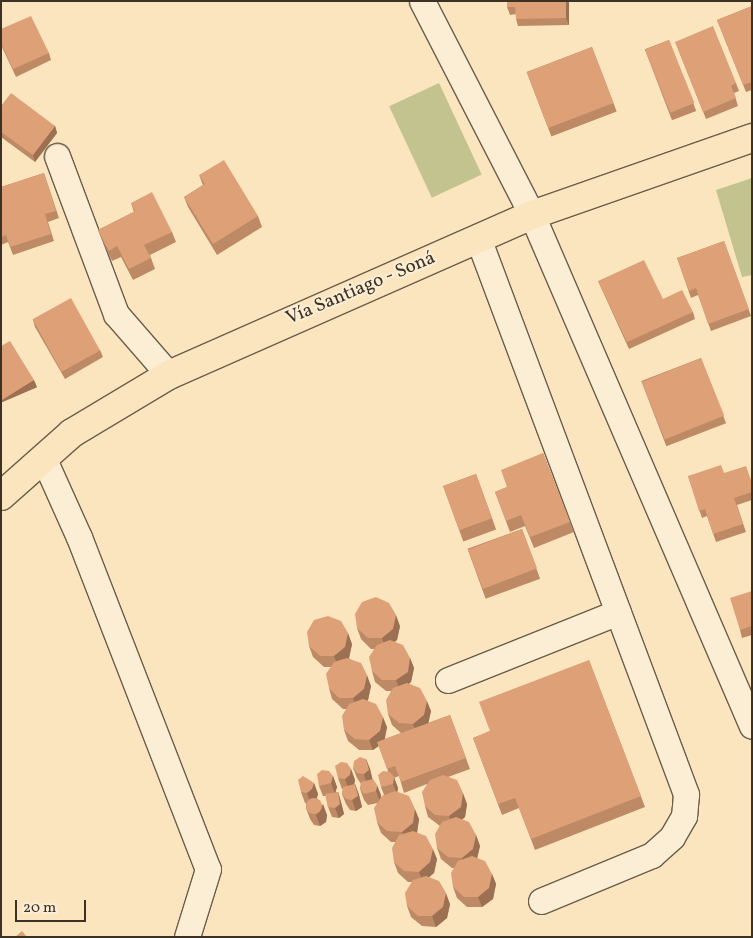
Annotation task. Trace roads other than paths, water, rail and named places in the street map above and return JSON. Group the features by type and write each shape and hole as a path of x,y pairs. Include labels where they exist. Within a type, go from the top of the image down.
{"main road":[{"name":"Vía Santiago - Soná","path":"1,496 72,433 169,375 532,215 752,138"}],"street":[{"path":"422,1 532,215 752,726"},
{"path":"57,156 116,314 169,375"},
{"path":"478,238 686,794 684,816 672,837 652,855 540,901"},
{"path":"43,457 79,537 208,869 187,937"},
{"path":"448,680 618,612"}]}
